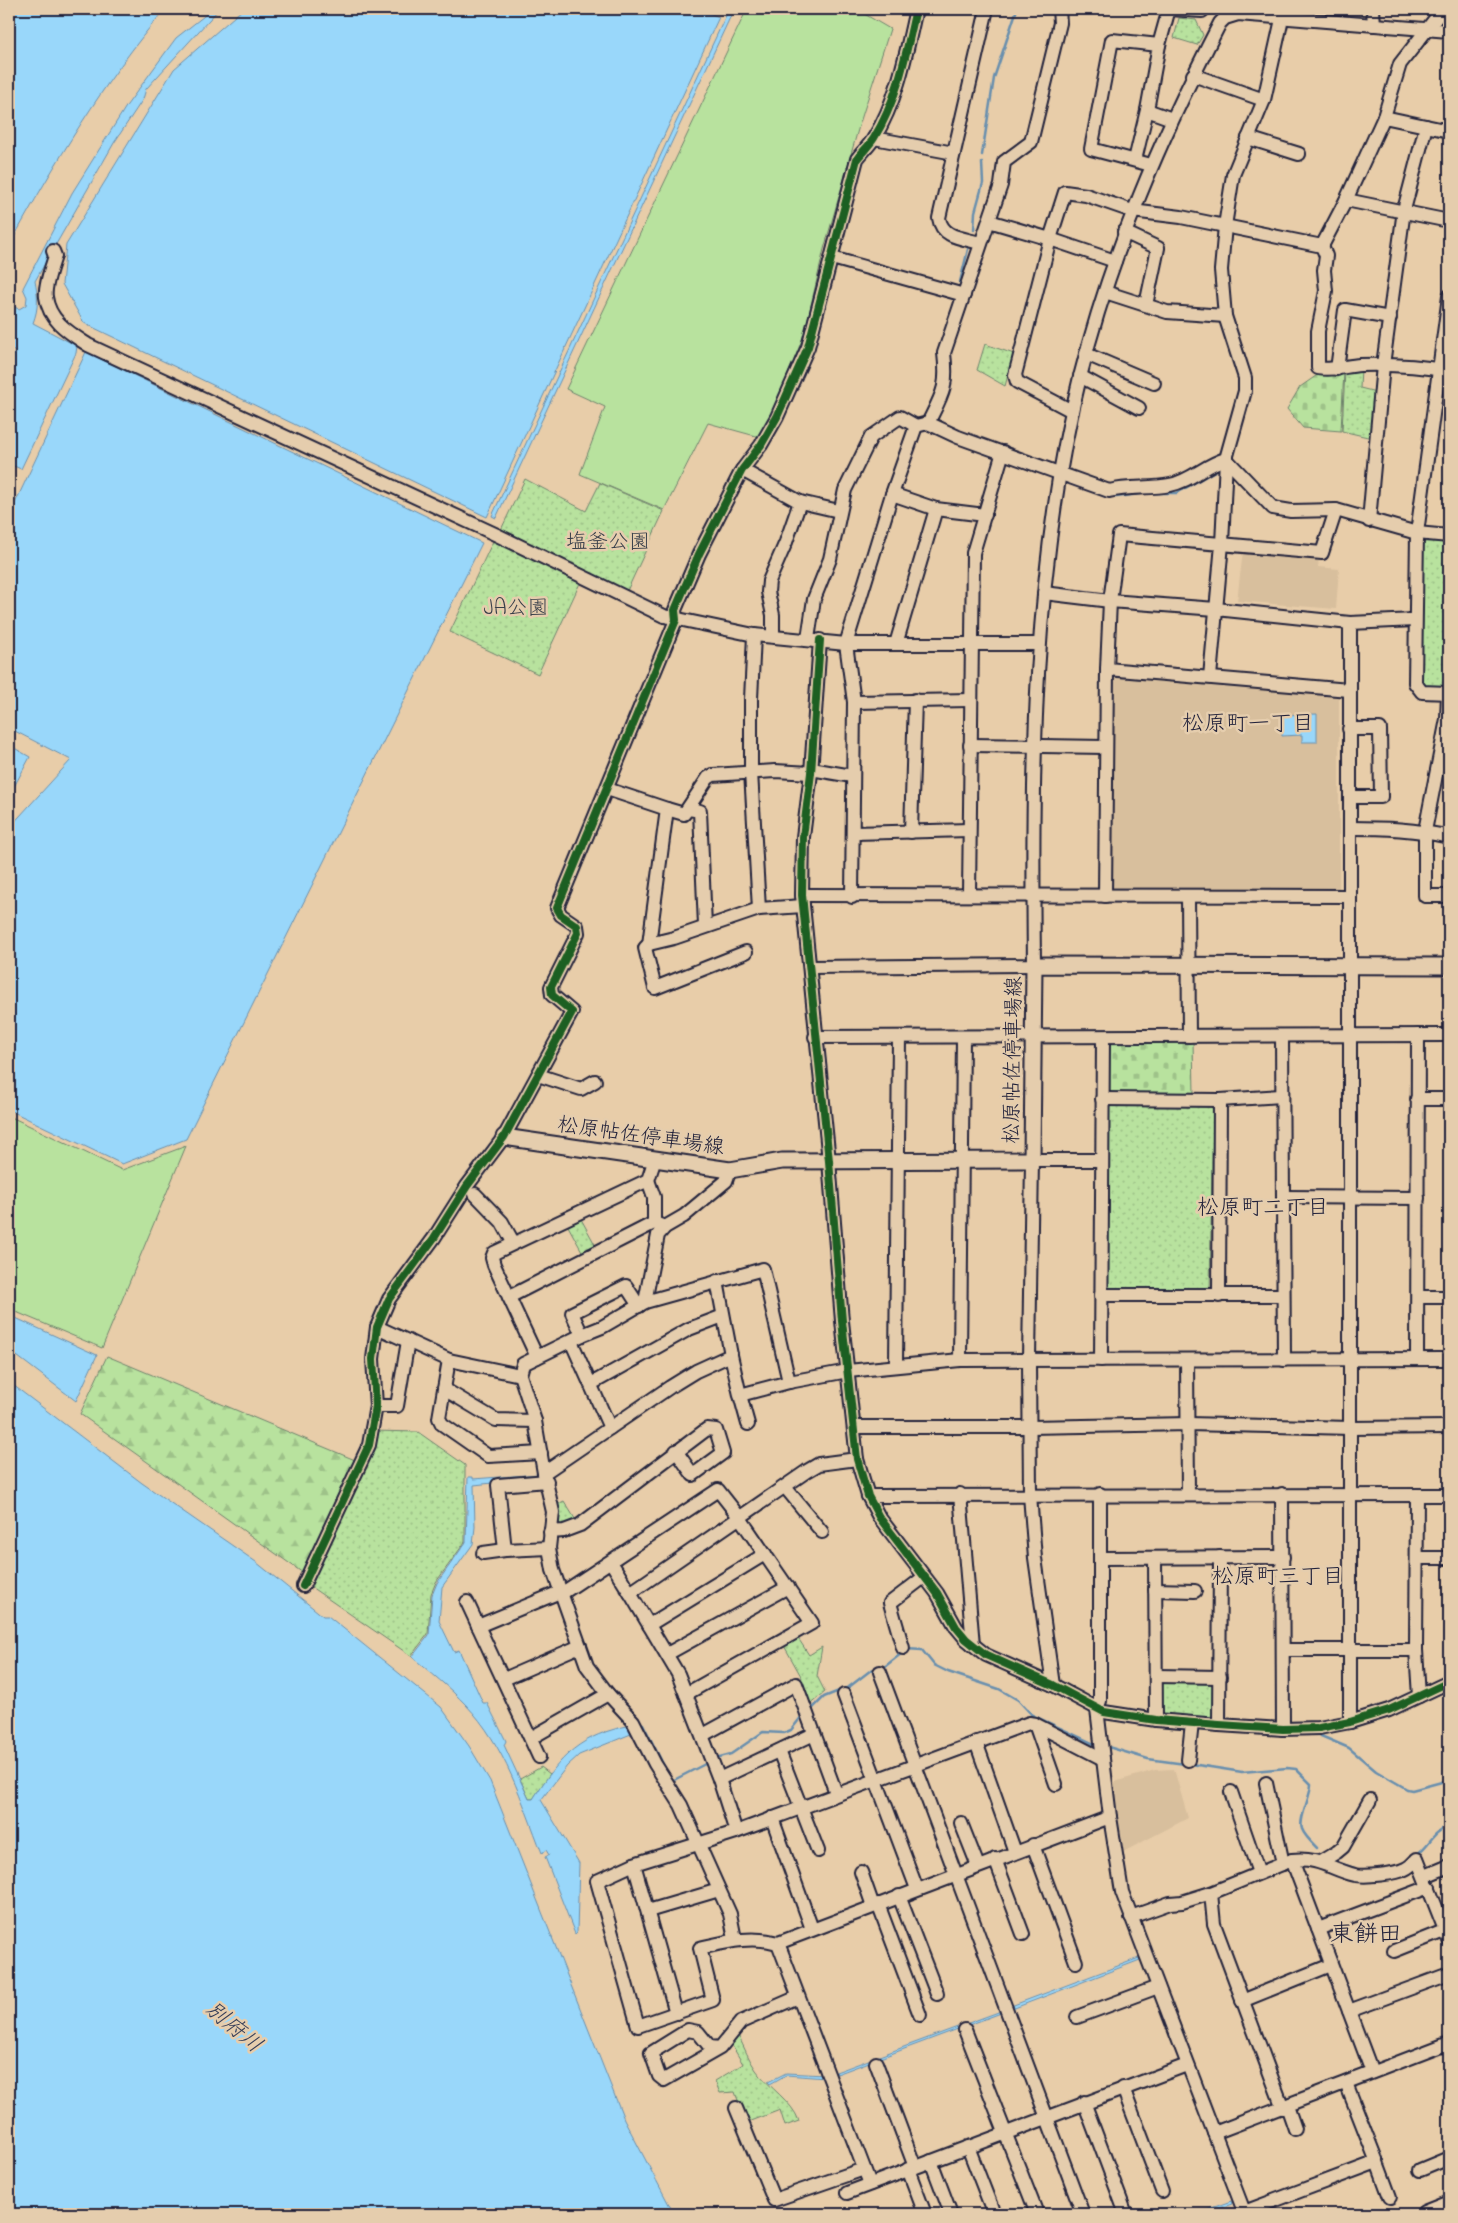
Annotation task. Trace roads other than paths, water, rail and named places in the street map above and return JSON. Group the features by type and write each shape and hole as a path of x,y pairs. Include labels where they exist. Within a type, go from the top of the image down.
{"main road":[{"name":"松原帖佐停車場線","path":"504,1137 730,1170 782,1161 1032,1160 1034,965 1449,966"}],"street":[{"path":"303,1586 369,1445 376,1406 373,1359 377,1327 389,1299 434,1238 467,1186 504,1137 572,1012 552,995 551,988 578,933 577,926 561,915 557,908 676,620 675,610 696,562 742,470 761,445 777,417 808,347 857,159 874,138 891,101 903,68 916,9"},
{"path":"980,243 947,234 940,227 939,218 987,9"},
{"path":"852,896 854,702 846,644 892,494 922,425 943,395 947,377 944,353 1001,185 1004,162 1031,142 1060,23 1059,9"},
{"path":"1135,160 1169,9 1202,11"},
{"path":"1374,9 1374,25"},
{"path":"1443,9 1400,64 1384,117 1346,200 1322,246 1326,256 1324,270 1326,291 1318,331 1318,368 1331,370 1356,365 1383,365 1444,370"},
{"path":"1210,677 1222,544 1226,459 1246,391 1245,378 1225,316 1221,270 1225,226 1233,175 1264,100 1283,13"},
{"path":"810,967 1034,965 1033,895 1039,644 1060,475 1072,411 1086,354 1114,261 1132,211 1172,119 1220,23 1225,18 1238,14 1283,13 1374,25 1449,31"},
{"path":"1151,165 1091,149 1112,40 1160,45"},
{"path":"1193,75 1264,100"},
{"path":"1147,110 1172,119"},
{"path":"1384,117 1449,131"},
{"path":"1368,521 1383,365 1404,210 1426,126"},
{"path":"874,138 954,153"},
{"path":"1248,138 1299,154"},
{"path":"1072,411 1017,382 1015,375 1050,239 1065,192 1086,195 1132,211 1181,217 1322,246"},
{"path":"1346,200 1404,210 1449,221"},
{"path":"989,221 1114,261"},
{"path":"1124,232 1158,248 1146,305"},
{"path":"53,251 55,256 45,296 51,315 67,330 88,345 497,535 664,616 754,635 846,644 1039,644"},
{"path":"832,258 964,295"},
{"path":"1105,292 1168,312 1225,316"},
{"path":"1449,296 1444,370 1417,533 1415,620 1415,684 1422,692 1448,693 1446,743 1426,831 1425,896 1449,896"},
{"path":"1337,369 1345,310 1390,318"},
{"path":"1086,354 1154,382"},
{"path":"1080,376 1139,408"},
{"path":"1226,459 1218,461 1197,475 1170,486 1121,488 1109,491 900,417 871,437 845,490 830,559 814,599 811,771 803,837 802,901 857,1459 868,1496 879,1517 938,1593 956,1627 973,1645 986,1655 1054,1685 1097,1709 1124,1716 1156,1720 1283,1729 1319,1728 1350,1722 1389,1710 1449,1682"},
{"path":"969,894 972,553 985,515 1002,452"},
{"path":"1226,459 1273,508 1291,511 1336,510 1368,521 1417,533 1449,536"},
{"path":"742,470 800,502 839,511"},
{"path":"892,494 936,509 985,515"},
{"path":"773,636 773,615 768,592 769,581 786,542 800,502"},
{"path":"896,644 936,509"},
{"path":"1105,896 1107,669 1110,601 1119,535 1322,553 1336,510"},
{"path":"1044,593 1350,624 1415,620"},
{"path":"1350,624 1350,1722"},
{"path":"754,635 751,772 759,909"},
{"path":"1107,669 1349,690"},
{"path":"911,832 915,700"},
{"path":"854,702 971,700"},
{"path":"1349,729 1380,729 1381,797 1350,797"},
{"path":"970,746 1105,747"},
{"path":"607,789 684,814 708,778 713,775 811,771 852,776"},
{"path":"689,808 700,811 705,926"},
{"path":"649,944 667,809"},
{"path":"1350,828 1397,828 1426,831 1449,838"},
{"path":"854,833 969,830"},
{"path":"746,966 747,948 655,988 645,948 649,944 759,909 802,901 852,896 969,894 1350,896"},
{"path":"1188,896 1189,1036"},
{"path":"1417,1359 1418,1035"},
{"path":"815,1037 1449,1035"},
{"path":"896,1366 899,1036"},
{"path":"960,1360 963,1036"},
{"path":"1282,1036 1282,1296 1284,1360"},
{"path":"1101,1360 1103,1037"},
{"path":"538,1075 581,1088 595,1081"},
{"path":"1102,1099 1220,1100 1281,1096"},
{"path":"1417,1098 1449,1099"},
{"path":"1219,1296 1220,1100"},
{"path":"642,1304 659,1225 654,1197 648,1180 655,1160"},
{"path":"1054,1685 1035,1558 1030,1495 1029,1360 1032,1160 1102,1160"},
{"path":"509,1297 659,1225 684,1216 726,1181 730,1170"},
{"path":"537,1357 492,1258 494,1252 567,1220 648,1180"},
{"path":"475,1194 502,1222 514,1242"},
{"path":"1283,1197 1418,1198"},
{"path":"735,1939 730,1914 681,1805 655,1764 633,1721 608,1694 587,1666 561,1593 549,1548 553,1512 535,1421 520,1375 523,1364 602,1328 642,1304 763,1269 789,1382"},
{"path":"717,1281 731,1355 748,1424"},
{"path":"610,1428 591,1384 577,1338 572,1313 626,1286 642,1304"},
{"path":"1101,1295 1282,1296"},
{"path":"1418,1297 1449,1297"},
{"path":"591,1384 689,1329 723,1316"},
{"path":"377,1327 449,1360 520,1375"},
{"path":"376,1406 397,1406 408,1341"},
{"path":"505,1550 498,1485 546,1477 610,1428 696,1371 731,1355"},
{"path":"740,1395 789,1382 848,1371 960,1360 1449,1359"},
{"path":"449,1360 439,1418 442,1424 488,1456 541,1453"},
{"path":"1187,1360 1189,1424 1188,1494"},
{"path":"444,1389 496,1420 535,1421"},
{"path":"854,1427 1030,1428 1189,1424 1350,1428 1449,1427"},
{"path":"550,1532 564,1532 580,1525 676,1451"},
{"path":"630,1593 819,1464 857,1459"},
{"path":"785,1486 822,1532"},
{"path":"478,1626 561,1593 611,1562 718,1490 740,1518 812,1623 686,1694"},
{"path":"868,1496 960,1494 1449,1495"},
{"path":"960,1494 973,1645"},
{"path":"1100,1494 1100,1701 1097,1709 1110,1816 1122,1892 1244,2213 1377,2162"},
{"path":"1282,1494 1283,1729"},
{"path":"1418,1495 1416,1650 1419,1696"},
{"path":"483,1553 549,1548"},
{"path":"649,1625 765,1554"},
{"path":"1219,1725 1220,1557"},
{"path":"1101,1558 1283,1557"},
{"path":"1155,1558 1156,1720"},
{"path":"1417,1558 1449,1558"},
{"path":"611,1562 667,1654 686,1694 719,1779 736,1832"},
{"path":"903,1648 890,1602 924,1577"},
{"path":"667,1654 788,1588"},
{"path":"1155,1590 1195,1591"},
{"path":"467,1602 539,1757"},
{"path":"504,1679 580,1646"},
{"path":"1283,1650 1416,1650"},
{"path":"880,1672 1083,2214"},
{"path":"1156,1676 1220,1677"},
{"path":"702,1735 796,1684 836,1793"},
{"path":"531,1738 608,1694"},
{"path":"844,1695 917,1889"},
{"path":"1103,1759 1035,1724 1029,1723 700,1845 634,1864 597,1881 638,2026 713,2000 700,1948 735,1939 766,1940 778,1943 1110,1816"},
{"path":"1188,1760 1192,1723"},
{"path":"1035,1724 1056,1784"},
{"path":"719,1779 814,1734"},
{"path":"976,1742 1015,1852"},
{"path":"778,1751 818,1851"},
{"path":"1266,1783 1288,1862 1318,1929 1372,2072"},
{"path":"1231,1792 1260,1873"},
{"path":"1322,1862 1343,1847 1370,1800"},
{"path":"772,1818 812,1929"},
{"path":"962,1823 978,1866"},
{"path":"1033,1845 1076,1962"},
{"path":"995,1859 1023,1934"},
{"path":"1131,1918 1170,1903 1182,1902 1211,1893 1288,1862 1308,1859 1358,1875 1397,1872 1407,1868 1417,1859 1448,1933 1394,1951"},
{"path":"634,1864 676,2013"},
{"path":"1318,1929 1427,1881 1449,1866"},
{"path":"861,1872 920,2015"},
{"path":"648,1911 719,1890"},
{"path":"1211,1893 1214,1924 1242,2000 1295,2129"},
{"path":"899,1896 937,1994"},
{"path":"778,1943 870,2184"},
{"path":"1242,2000 1331,1965"},
{"path":"1349,2011 1449,1974"},
{"path":"1077,2017 1158,1987"},
{"path":"720,2048 710,2047 698,2032 688,2030 651,2053 659,2076 664,2080 720,2048 741,2022 798,1996"},
{"path":"965,2030 1004,2134 1037,2214"},
{"path":"1214,2133 1449,2043"},
{"path":"876,2063 925,2214"},
{"path":"847,2193 1084,2102 1187,2065"},
{"path":"1346,2083 1390,2196"},
{"path":"1123,2088 1162,2191"},
{"path":"1084,2102 1126,2214"},
{"path":"736,2108 774,2200 864,2169"},
{"path":"968,2147 994,2214"},
{"path":"1420,2170 1449,2158"},
{"path":"931,2161 951,2214"},
{"path":"1424,2212 1449,2202"}],"water":[{"path":"9,9 165,9 121,65 81,124 9,246"},
{"path":"213,9 219,9 146,89 143,99 114,143 35,281 37,302 33,323 77,346 76,353 21,469 9,464 9,362 15,352 9,347 9,305 19,309 26,305 27,297 23,288 72,193 127,105 176,38"},
{"path":"243,9 699,9 719,17 487,517 84,323 62,284 66,245 174,69"},
{"path":"729,9 734,9 496,518 492,516"},
{"path":"86,352 482,543 186,1139 122,1164 9,1110 9,828 71,760 9,728 9,516"},
{"path":"1317,714 1317,742 1302,742 1302,735 1282,736 1282,715"},
{"path":"9,745 30,757 9,796"},
{"path":"9,1315 97,1355 76,1401 9,1350"},
{"name":"別府川","path":"9,1382 142,1483 256,1562 323,1616 328,1616 441,1707 469,1746 490,1781 624,2119 674,2214 9,2214"},
{"path":"539,1474 539,1478 474,1485 475,1527 473,1544 442,1587 439,1621 454,1652 459,1650 483,1703 487,1703 506,1741 504,1745 529,1799 533,1799 563,1759 585,1741 614,1729 632,1725 636,1732 579,1755 567,1766 541,1800 579,1863 577,1932 575,1934 545,1857 549,1855 546,1850 542,1853 511,1775 492,1738 460,1698 412,1657 429,1635 432,1595 437,1583 466,1542 468,1477 473,1477 473,1479"},
{"path":"1139,1958 1140,1960 1012,2009 1011,2006"},
{"path":"1001,2011 1001,2013 837,2074 836,2072"},
{"path":"786,2073 825,2075 826,2078 786,2075 770,2084 768,2082"},
{"path":"1231,2201 1232,2204 1204,2214 1195,2214"}],"waterway":[{"path":"982,155 994,78 1017,9"},
{"path":"974,230 975,212 983,183 982,163"},
{"path":"960,282 969,245"},
{"path":"927,429 951,441"},
{"path":"1156,493 1177,493 1220,468"},
{"path":"1111,496 1140,494"},
{"path":"1338,517 1388,531"},
{"path":"906,1649 922,1650 934,1665 948,1672 999,1689 1018,1700 1032,1715 1094,1744"},
{"path":"883,1668 902,1653"},
{"path":"811,1710 824,1697 849,1687 875,1669"},
{"path":"716,1758 731,1754 763,1732 784,1733 791,1730 802,1716"},
{"path":"643,1724 664,1766"},
{"path":"1314,1733 1349,1748 1376,1771 1407,1789 1412,1790 1449,1780"},
{"path":"1105,1746 1148,1759 1185,1764"},
{"path":"670,1778 674,1780 707,1763"},
{"path":"1191,1764 1242,1772 1296,1769 1311,1784 1301,1825 1304,1834 1317,1848"},
{"path":"1417,1854 1435,1835 1449,1826"},
{"path":"1333,1861 1354,1868"}],"district":[{"name":"松原町一丁目","path":"1248,722"},
{"name":"松原町二丁目","path":"1263,1206"},
{"name":"松原町三丁目","path":"1278,1575"},
{"name":"東餅田","path":"1366,1933"}],"park label":[{"name":"塩釜公園","path":"608,541"},
{"name":"JA公園","path":"516,607"}]}
